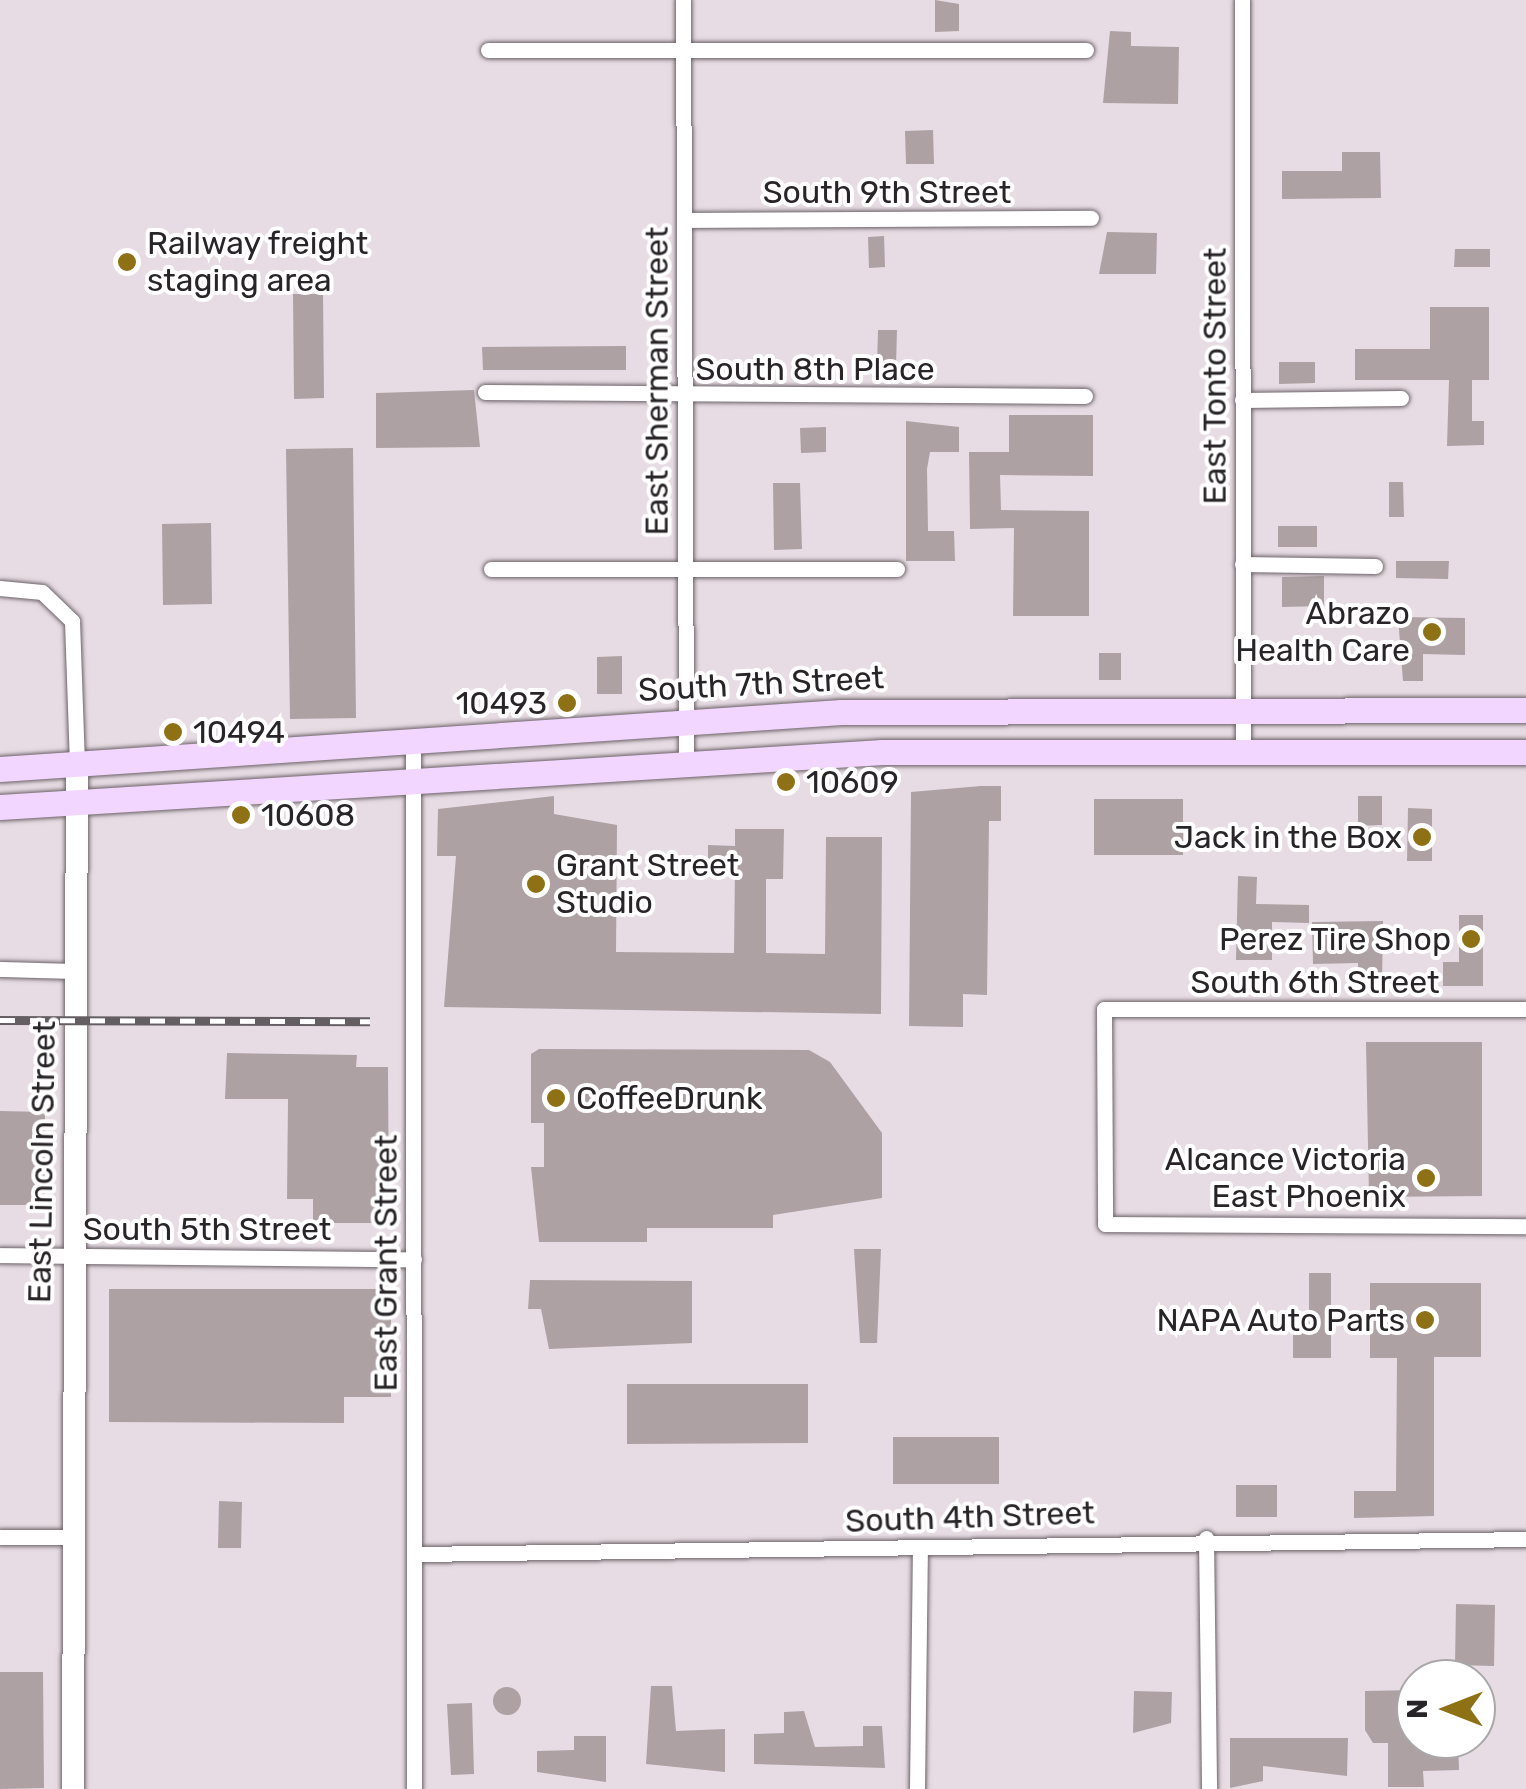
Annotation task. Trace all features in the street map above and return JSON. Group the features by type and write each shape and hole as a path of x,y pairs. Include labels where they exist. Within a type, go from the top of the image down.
{"main road":[{"name":"South 7th Street","path":"0,769 686,719 1016,709 1526,710"},
{"path":"1014,752 1016,709"},
{"path":"0,807 686,762 1014,752 1526,752"},
{"name":"East Lincoln Street","path":"72,1789 72,1256 78,763"}],"street":[{"name":"East Sherman Street","path":"684,0 686,762"},
{"name":"East Tonto Street","path":"1242,0 1243,752"},
{"path":"488,50 1086,50"},
{"name":"South 9th Street","path":"684,220 1091,218"},
{"name":"South 8th Place","path":"485,392 685,397 1085,396"},
{"path":"1242,400 1401,398"},
{"path":"1242,564 1375,566"},
{"path":"490,569 897,569"},
{"name":"East Lincoln Street","path":"0,588 42,592 72,621 78,763"},
{"name":"East Grant Street","path":"413,737 414,1789"},
{"path":"0,970 76,971"},
{"name":"South 6th Street","path":"1526,1009 1104,1009 1105,1224 1526,1226"},
{"name":"South 5th Street","path":"0,1256 414,1258"},
{"path":"0,1537 74,1537"},
{"path":"1206,1538 1209,1789"},
{"name":"South 4th Street","path":"415,1554 920,1548 1206,1538 1526,1539"},
{"path":"917,1789 920,1548"}],"building":[{"path":"935,0 959,4 959,31 935,32"},
{"path":"1110,31 1131,32 1131,46 1179,47 1178,104 1103,103"},
{"path":"933,130 934,164 906,164 905,131"},
{"path":"1342,152 1380,152 1381,198 1282,199 1282,171 1342,171"},
{"path":"1107,232 1157,233 1156,274 1099,274"},
{"path":"884,236 885,267 869,268 868,237"},
{"path":"1455,249 1490,249 1490,267 1454,267"},
{"path":"293,294 323,294 324,398 294,399"},
{"path":"1430,307 1489,307 1489,380 1472,380 1472,421 1484,421 1484,445 1447,446 1449,380 1355,380 1355,349 1430,349"},
{"path":"878,330 897,330 896,366 877,366"},
{"path":"626,346 626,370 483,370 482,347"},
{"path":"1279,362 1315,362 1315,383 1279,384"},
{"path":"474,390 480,447 376,448 376,393"},
{"path":"1009,415 1093,415 1093,476 1000,475 1001,510 1089,511 1089,616 1013,616 1014,528 970,529 969,452 1009,452"},
{"path":"906,421 959,427 959,452 930,452 927,469 928,531 954,531 955,561 906,561"},
{"path":"826,427 826,452 801,453 800,428"},
{"path":"353,448 356,718 290,719 286,449"},
{"path":"1389,482 1403,482 1404,517 1389,517"},
{"path":"773,483 800,483 802,549 774,550"},
{"path":"211,523 212,604 163,605 162,524"},
{"path":"1278,526 1317,526 1317,547 1278,547"},
{"path":"1396,561 1449,561 1448,579 1396,578"},
{"path":"1324,576 1324,606 1282,607 1282,577"},
{"name":"Abrazo Health Care","path":"1398,617 1465,618 1465,655 1423,654 1423,681 1403,681"},
{"path":"1099,653 1121,653 1121,680 1099,680"},
{"path":"622,656 622,694 597,694 597,657"},
{"path":"1001,786 1001,821 989,821 987,995 963,994 963,1027 909,1026 911,792"},
{"path":"554,796 554,814 617,825 616,952 734,953 735,867 708,867 708,845 735,846 735,829 784,829 783,879 766,879 766,953 825,954 826,837 882,837 881,1014 444,1007 456,856 437,856 438,809"},
{"path":"1358,796 1382,796 1382,825 1358,826"},
{"path":"1094,799 1183,799 1183,855 1094,855"},
{"name":"Jack in the Box","path":"1408,808 1432,809 1432,861 1407,861"},
{"path":"1238,876 1257,877 1256,904 1309,905 1309,923 1272,922 1272,960 1236,960"},
{"path":"1459,915 1483,915 1483,986 1443,986 1443,962 1459,962"},
{"path":"1383,921 1382,983 1358,983 1358,963 1313,964 1312,922"},
{"path":"1366,1042 1482,1042 1482,1196 1369,1197"},
{"path":"539,1049 809,1050 830,1062 882,1133 882,1198 773,1215 773,1228 647,1228 647,1242 539,1242 531,1167 544,1167 544,1123 531,1123 531,1054"},
{"path":"227,1053 357,1055 356,1067 388,1067 389,1223 313,1223 313,1199 287,1199 288,1099 225,1099"},
{"path":"0,1111 45,1112 45,1205 0,1205"},
{"path":"854,1249 881,1249 877,1343 860,1343"},
{"path":"1309,1273 1331,1273 1331,1358 1293,1358 1293,1319 1309,1319"},
{"path":"530,1280 692,1281 692,1343 549,1349 541,1309 528,1309"},
{"path":"1370,1283 1481,1283 1481,1357 1434,1357 1434,1516 1354,1518 1354,1491 1396,1491 1397,1358 1370,1358"},
{"path":"109,1289 391,1289 391,1397 344,1397 344,1423 109,1422"},
{"path":"627,1384 808,1384 808,1443 627,1444"},
{"path":"893,1437 999,1437 999,1484 893,1484"},
{"path":"1236,1485 1277,1485 1277,1517 1236,1517"},
{"path":"219,1501 242,1502 241,1548 218,1548"},
{"path":"1456,1604 1495,1605 1494,1659 1455,1659"},
{"path":"0,1672 43,1672 44,1788 0,1789"},
{"path":"651,1686 672,1686 676,1731 725,1729 725,1772 646,1764"},
{"path":"507,1687 517,1691 521,1701 517,1711 507,1715 497,1711 493,1701 497,1691"},
{"path":"1396,1690 1396,1759 1459,1759 1459,1770 1423,1771 1424,1787 1388,1787 1388,1743 1373,1743 1365,1730 1365,1691"},
{"path":"1134,1691 1172,1692 1171,1723 1133,1733"},
{"path":"472,1703 474,1774 451,1775 447,1704"},
{"path":"804,1711 815,1747 863,1746 863,1726 882,1726 885,1768 754,1764 754,1734 784,1733 784,1712"},
{"path":"574,1736 606,1736 606,1782 537,1772 537,1751 574,1750"},
{"path":"1230,1738 1348,1738 1347,1776 1263,1766 1263,1781 1230,1788"}],"railway":[{"path":"0,1020 370,1021"}],"place":[{"name":"Railway freight staging area","path":"127,262"},
{"name":"Abrazo Health Care","path":"1432,632"},
{"name":"10493","path":"567,703"},
{"name":"10494","path":"173,732"},
{"name":"10609","path":"786,782"},
{"name":"10608","path":"241,815"},
{"name":"Jack in the Box","path":"1422,837"},
{"name":"Grant Street Studio","path":"536,884"},
{"name":"Perez Tire Shop","path":"1471,939"},
{"name":"CoffeeDrunk","path":"556,1098"},
{"name":"Alcance Victoria East Phoenix","path":"1426,1178"},
{"name":"NAPA Auto Parts","path":"1425,1320"}]}
